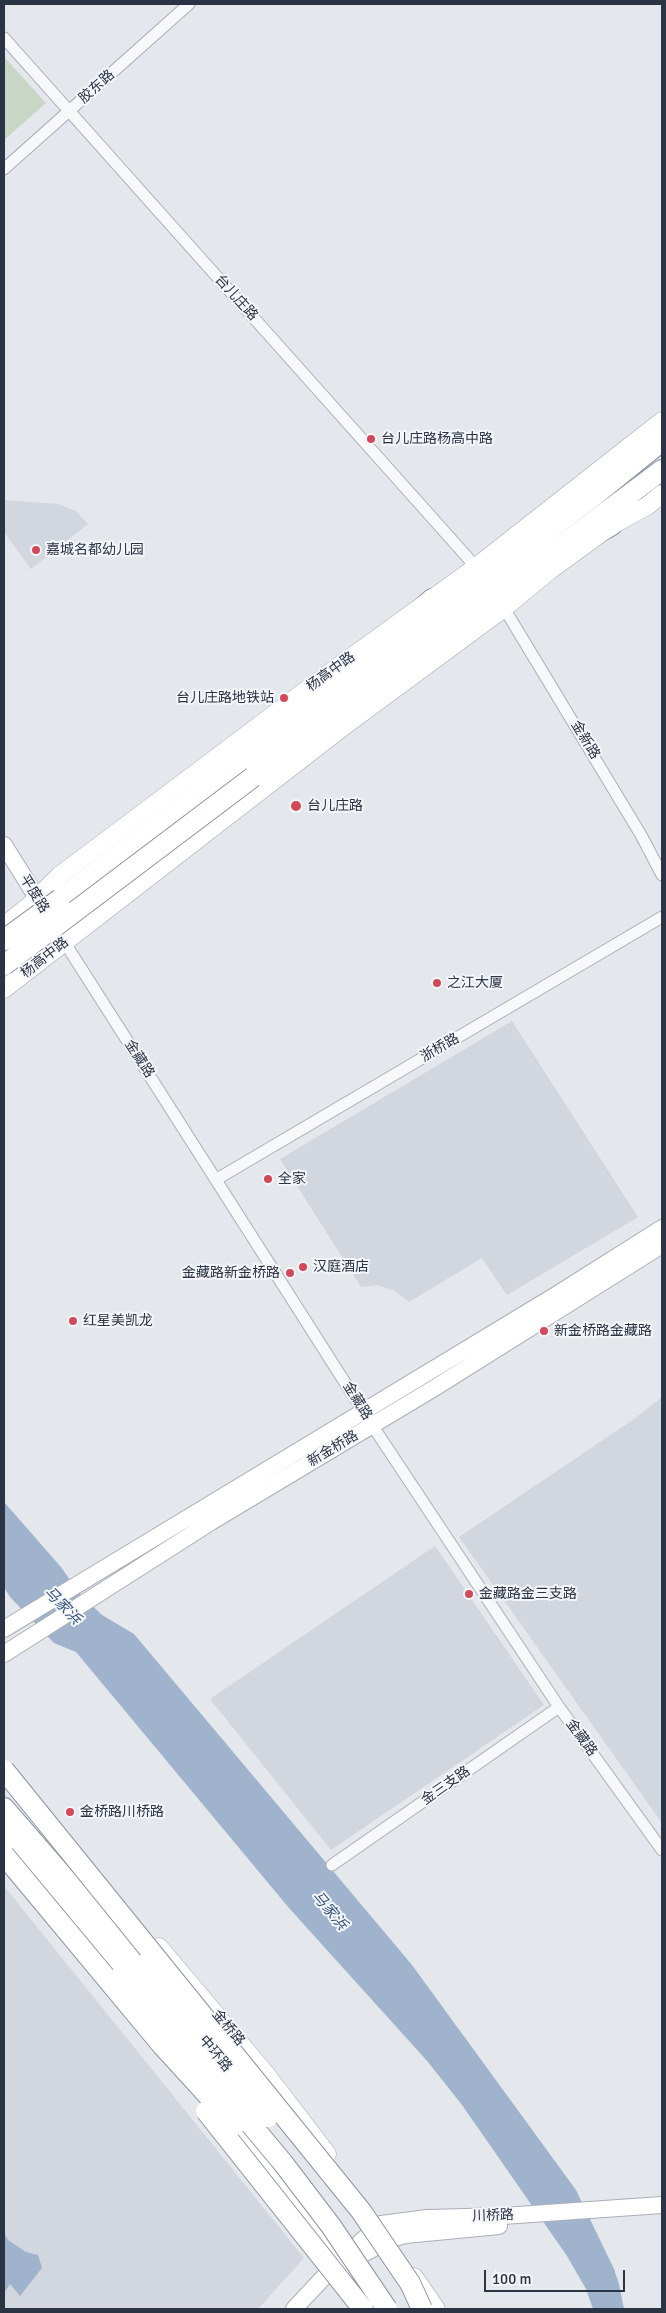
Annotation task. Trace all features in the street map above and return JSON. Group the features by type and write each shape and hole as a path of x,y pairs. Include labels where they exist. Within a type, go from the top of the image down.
{"highway":[{"name":"杨高中路","path":"4,966 247,769 310,710 595,495 662,441"},
{"name":"杨高中路","path":"4,940 60,899 443,634 662,470"},
{"path":"526,571 612,525"},
{"path":"310,710 432,599"},
{"path":"348,723 443,634"},
{"path":"4,934 60,899"},
{"path":"4,1770 361,2211 410,2283 422,2309"},
{"name":"中环路","path":"4,1808 278,2128 341,2207 415,2309"},
{"name":"中环路","path":"4,1833 192,2052 303,2189 331,2226 387,2309"},
{"path":"4,1855 162,2046 252,2143 303,2189"},
{"path":"162,2046 184,2084 363,2309"}],"main road":[{"name":"杨高中路","path":"4,926 29,906 59,876 324,677 432,599 472,562 662,421"},
{"name":"杨高中路","path":"4,989 348,723 504,608 550,570 612,525 647,506 662,494"},
{"name":"金桥路","path":"4,1760 266,2073 381,2224 436,2309"},
{"path":"4,1840 171,2043 372,2309"}],"street":[{"name":"胶东路","path":"4,169 189,4"},
{"name":"台儿庄路","path":"4,38 472,562"},
{"name":"金新路","path":"504,608 642,835 662,875"},
{"name":"平度路","path":"4,845 64,943"},
{"name":"浙桥路","path":"217,1179 662,917"},
{"name":"金藏路","path":"64,943 217,1179 372,1425 559,1707 662,1850"},
{"name":"新金桥路","path":"4,1629 662,1228"},
{"name":"新金桥路","path":"4,1654 211,1522 372,1425 662,1244"},
{"name":"金三支路","path":"332,1864 559,1707"},
{"name":"川桥路","path":"340,2266 391,2239 405,2235 503,2221 631,2212 662,2205"},
{"name":"川桥路","path":"631,2212 662,2216"},
{"name":"川桥路","path":"381,2224 427,2218 503,2221"},
{"path":"294,2309 381,2224"},
{"path":"307,2309 340,2266"}],"shaded area":[{"name":"嘉城名都幼儿园","path":"4,500 58,504 76,511 88,524 31,569 4,532"},
{"path":"512,1021 638,1217 507,1295 482,1258 409,1302 395,1291 377,1285 361,1287 280,1159"},
{"path":"662,1397 662,1823 459,1537 634,1419"},
{"path":"435,1546 544,1705 331,1850 210,1699"},
{"path":"4,1886 304,2258 258,2309 4,2309"}],"green space":[{"path":"4,57 46,103 4,140"}],"water":[{"name":"马家浜","path":"4,1502 61,1567 79,1593 102,1615 134,1634 412,1965 576,2190 614,2269 624,2309 593,2309 586,2289 567,2256 462,2105 428,2062 289,1908 76,1652 54,1643 10,1597 4,1587"},
{"path":"4,2233 8,2240 26,2252 38,2255 42,2268 20,2296 10,2284 4,2293"}],"place":[{"name":"台儿庄路杨高中路","path":"371,439"},
{"name":"嘉城名都幼儿园","path":"36,550"},
{"name":"台儿庄路地铁站","path":"284,698"},
{"name":"台儿庄路","path":"296,806"},
{"name":"之江大厦","path":"437,983"},
{"name":"全家","path":"268,1179"},
{"name":"汉庭酒店","path":"303,1267"},
{"name":"金藏路新金桥路","path":"290,1273"},
{"name":"红星美凯龙","path":"73,1321"},
{"name":"新金桥路金藏路","path":"544,1331"},
{"name":"金藏路金三支路","path":"469,1594"},
{"name":"金桥路川桥路","path":"70,1812"}]}
